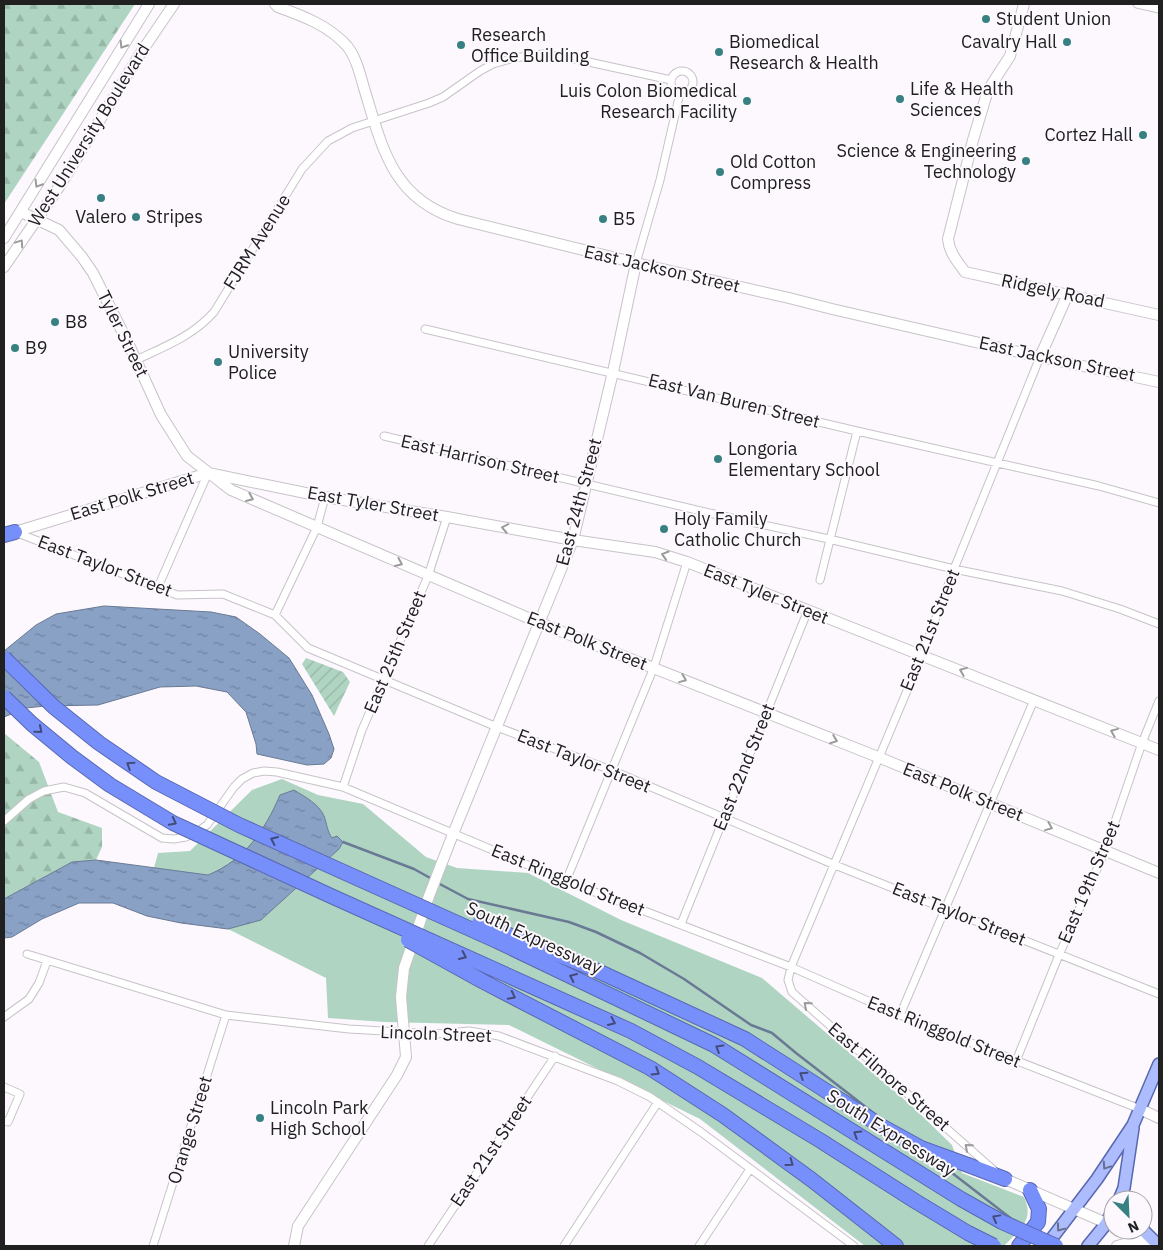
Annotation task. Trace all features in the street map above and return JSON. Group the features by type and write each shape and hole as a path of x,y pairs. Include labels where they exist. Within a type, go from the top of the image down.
{"highway":[{"name":"South Expressway","path":"4,658 61,713 98,743 156,782 210,811 500,943 714,1045 961,1199 1008,1225 1056,1246"},
{"path":"4,697 32,724 72,757 140,804 173,822 331,896 631,1031 698,1067 821,1141 915,1201 968,1233 994,1246"},
{"path":"318,860 589,967 696,1016 745,1039 881,1126 921,1148 1005,1179"},
{"path":"331,896 484,982 650,1068 724,1115 812,1180 896,1246"},
{"path":"1019,1246 1038,1222 1040,1208 1030,1190"}],"main road":[{"path":"1046,1246 1133,1125 1159,1064"},
{"path":"1124,1188 1133,1125"},
{"path":"1088,1246 1103,1231"}],"street":[{"name":"West University Boulevard","path":"4,238 148,4"},
{"name":"West University Boulevard","path":"4,267 61,184 140,54 174,4"},
{"name":"East Jackson Street","path":"275,4 278,7 318,22 347,46 358,68 382,145 396,174 431,209 458,219 636,263 1040,357 1159,382"},
{"name":"Ridgely Road","path":"1024,4 1010,56 988,90 973,140 948,239 954,257 965,272 1159,315"},
{"path":"1137,4 1159,9"},
{"name":"FJRM Avenue","path":"136,360 181,339 206,321 217,307 302,169 328,141 352,128 443,97 480,71 493,64 514,58 543,54 559,56 671,80"},
{"path":"680,71 687,72 692,77 693,84 690,90 680,93 673,88 671,80 674,74 680,71"},
{"name":"East 24th Street","path":"404,1033 401,997 404,968 442,861 573,540 585,484 614,372 636,263 660,180 680,93"},
{"name":"Tyler Street","path":"21,212 59,230 82,257 93,273 161,415 187,456 208,473"},
{"name":"East 21st Street","path":"791,967 922,654 954,569 1040,357 1068,294"},
{"name":"East Van Buren Street","path":"425,329 614,372 856,431 1099,486 1159,502"},
{"path":"820,580 856,431"},
{"name":"East Harrison Street","path":"384,436 954,569 1062,591 1120,609 1159,624"},
{"path":"158,587 208,473"},
{"name":"East Tyler Street","path":"208,473 326,497 573,540 655,552 687,562 922,654 1159,750"},
{"name":"East Polk Street","path":"10,534 208,473 231,490 428,576 1159,873"},
{"path":"276,615 317,527 326,497"},
{"name":"East 25th Street","path":"343,787 362,730 428,576 447,517"},
{"name":"East Taylor Street","path":"10,534 178,595 223,594 276,615 308,648 497,727 611,770 835,865 1159,994"},
{"path":"566,881 654,668 687,562"},
{"name":"East 22nd Street","path":"681,924 808,610"},
{"path":"900,1015 1034,700"},
{"name":"East 19th Street","path":"1016,1061 1059,955 1105,851 1142,743 1159,701"},
{"name":"East Ringgold Street","path":"4,821 29,800 44,791 64,787 84,793 162,838 174,839 192,834 207,825 234,787 242,779 253,773 264,771 277,772 343,787 566,881 791,967 900,1015 1159,1118"},
{"name":"Lincoln Street","path":"27,954 226,1015 349,1029 436,1034 469,1031 499,1036 618,1081 650,1097 854,1246"},
{"path":"4,1017 29,999 39,983 48,961"},
{"name":"East Filmore Street","path":"791,967 788,980 792,992 1005,1179"},
{"name":"Orange Street","path":"153,1246 226,1015"},
{"path":"295,1242 298,1226 397,1075 406,1057 404,1033"},
{"name":"East 21st Street","path":"428,1246 555,1056"},
{"path":"4,1087 20,1094 8,1122 4,1121"},
{"path":"564,1246 658,1102"},
{"path":"699,1246 750,1169"},
{"path":"1005,1179 1103,1222"},
{"path":"1117,1246 1128,1243 1157,1243"}],"green space":[{"path":"4,4 135,4 4,204"},
{"path":"306,658 343,672 350,682 334,716 302,664"},
{"path":"4,733 39,762 58,812 102,828 102,847 96,860 72,862 4,899"},
{"path":"282,779 318,795 363,804 426,857 457,868 528,873 621,920 762,978 913,1107 952,1145 962,1173 1024,1197 1028,1213 1024,1224 1004,1246 865,1246 700,1119 509,1025 385,1022 328,1018 326,978 228,929 261,920 339,849 343,842 333,839 327,831 324,815 312,802 280,795 272,815 251,846 224,869 208,875 154,868 158,853 190,851 252,790"}],"water":[{"path":"104,606 211,612 236,617 289,658 312,695 329,734 334,749 331,758 324,764 307,765 257,754 256,744 246,712 227,692 196,686 160,687 98,705 26,708 4,717 4,651 36,625 56,614"},
{"path":"294,790 319,808 332,838 337,836 343,842 339,849 261,920 228,929 181,923 147,916 113,903 79,903 42,919 12,937 4,938 4,899 72,862 96,860 208,875 221,869 243,852 260,832 280,795"}],"waterway":[{"path":"343,842 414,869 432,879"},
{"path":"436,882 468,899 569,922 596,932 640,953 684,979 751,1025 772,1033 880,1118"},
{"path":"934,1159 1013,1220"}],"place":[{"name":"Student Union","path":"986,19"},
{"name":"Cavalry Hall","path":"1067,42"},
{"name":"Research Office Building","path":"461,45"},
{"name":"Biomedical Research & Health","path":"719,52"},
{"name":"Life & Health Sciences","path":"900,99"},
{"name":"Luis Colon Biomedical Research Facility","path":"747,101"},
{"name":"Cortez Hall","path":"1143,135"},
{"name":"Science & Engineering Technology","path":"1026,161"},
{"name":"Old Cotton Compress","path":"720,172"},
{"name":"Valero","path":"101,198"},
{"name":"Stripes","path":"136,217"},
{"name":"B5","path":"603,219"},
{"name":"B8","path":"55,322"},
{"name":"B9","path":"15,348"},
{"name":"University Police","path":"218,362"},
{"name":"Longoria Elementary School","path":"718,459"},
{"name":"Holy Family Catholic Church","path":"664,529"},
{"name":"Lincoln Park High School","path":"260,1118"}]}
